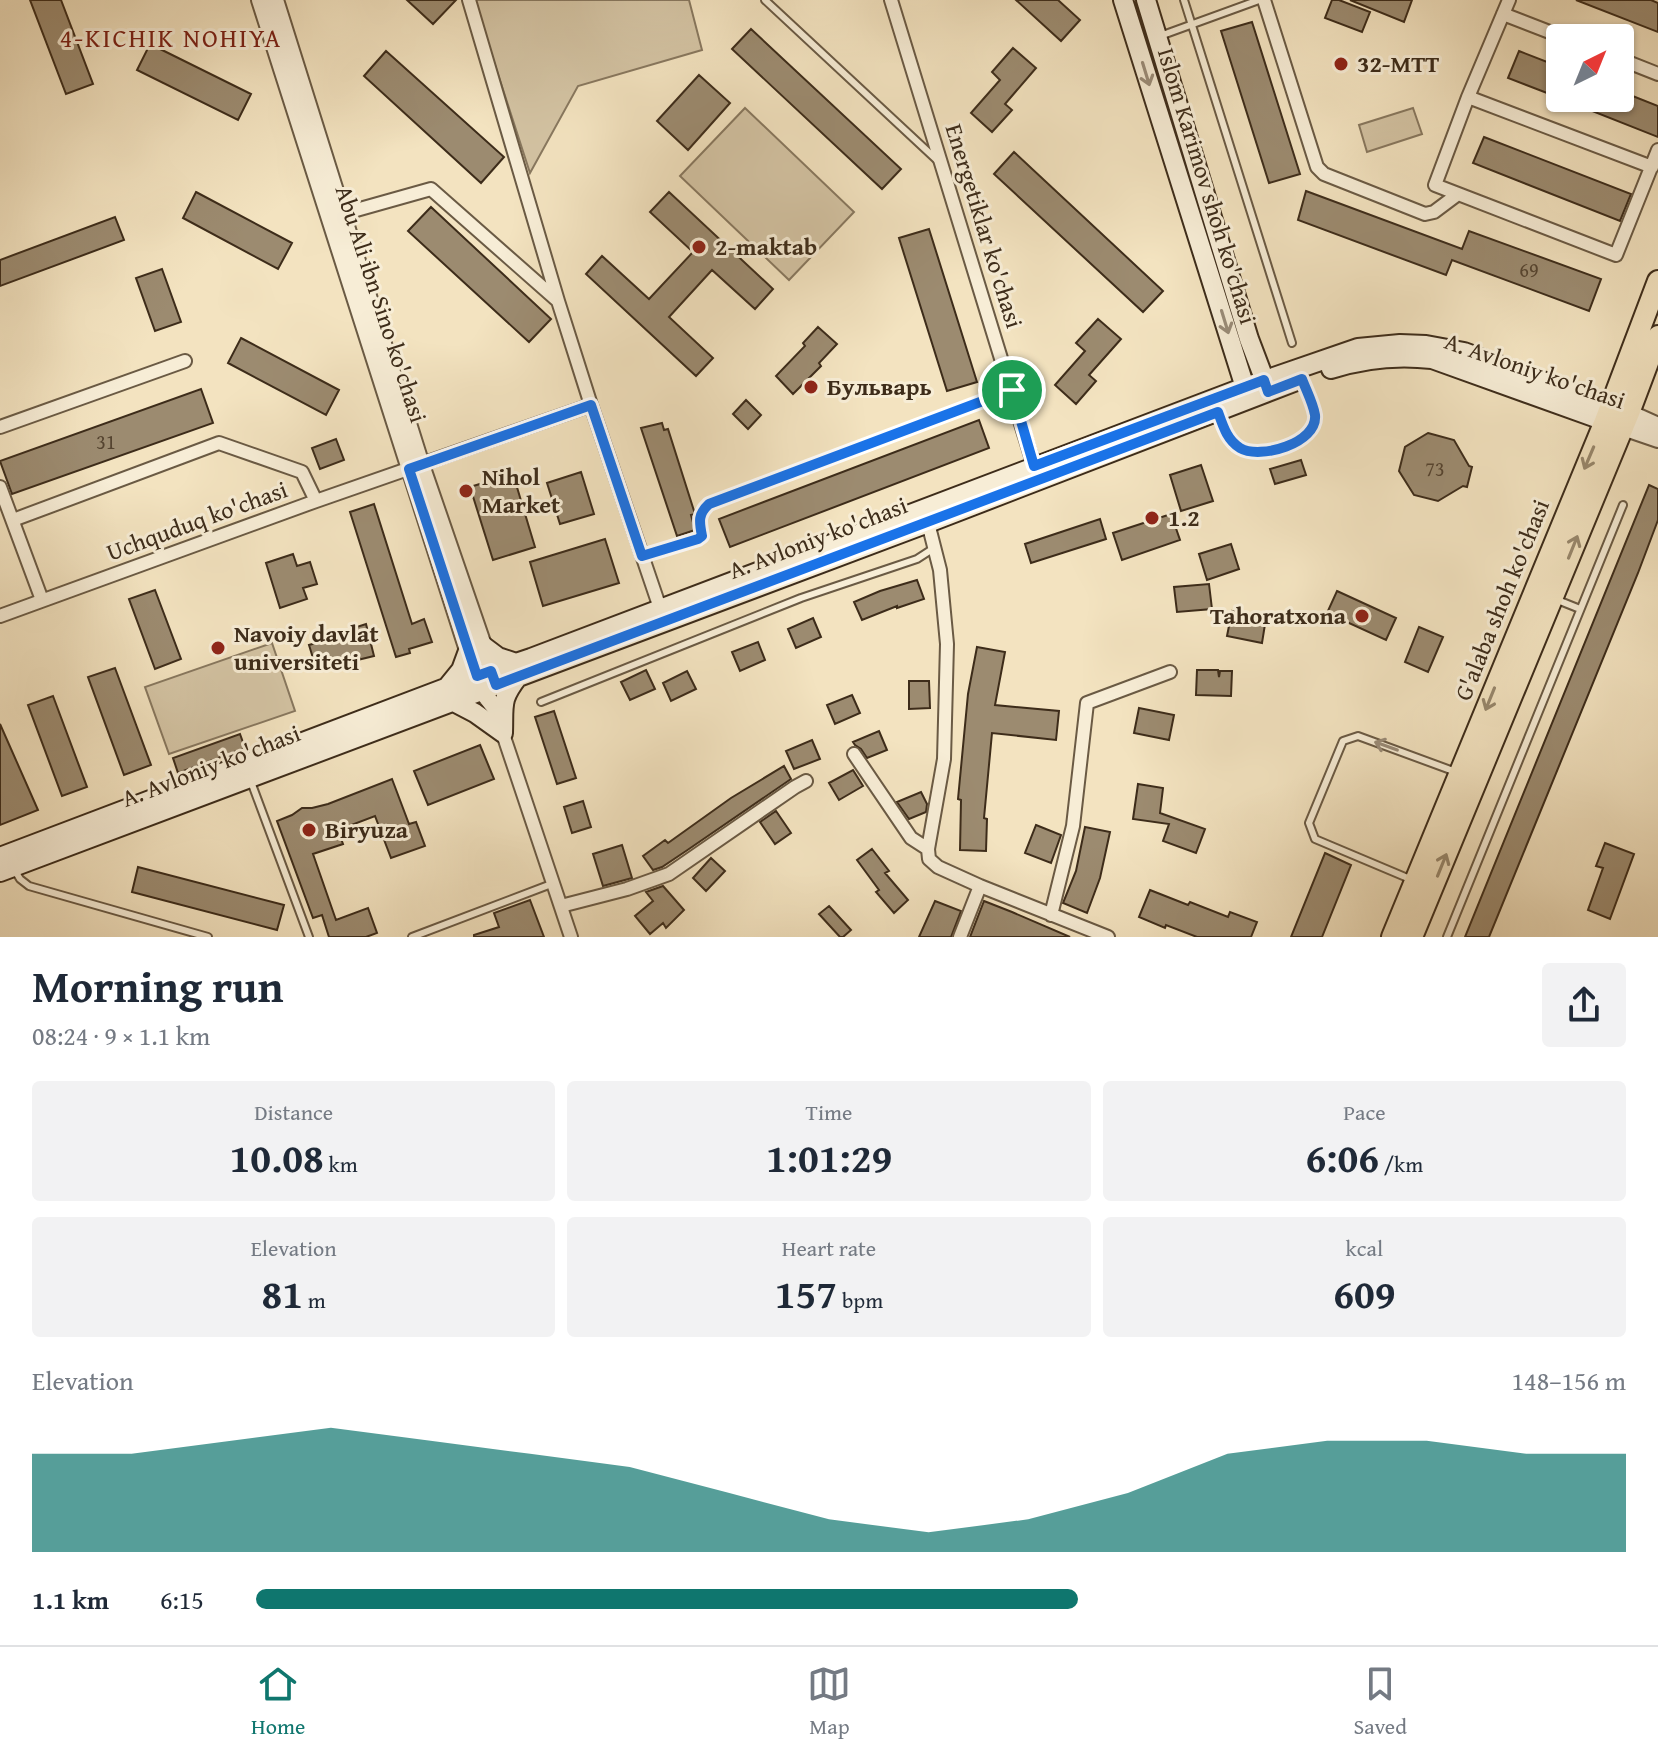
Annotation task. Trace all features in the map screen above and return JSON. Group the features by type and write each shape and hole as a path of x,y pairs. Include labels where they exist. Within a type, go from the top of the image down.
{"main road":[{"name":"Islom Karimov shoh ko'chasi","path":"1123,0 1247,393"},
{"name":"Islom Karimov shoh ko'chasi","path":"1146,0 1266,386"},
{"name":"G'alaba shoh ko'chasi","path":"1412,937 1552,598 1617,417 1658,281"},
{"name":"G'alaba shoh ko'chasi","path":"1392,937 1459,774 1617,417 1658,336"},
{"name":"A. Avloniy ko'chasi","path":"517,670 660,608 1034,466 1266,386 1358,348 1400,344 1464,352 1617,417"},
{"name":"A. Avloniy ko'chasi","path":"1266,386 1365,360 1411,357 1432,359 1617,417"},
{"name":"A. Avloniy ko'chasi","path":"6,863 450,694 928,523 1218,412 1247,393"},
{"path":"475,648 498,657 517,670 502,704 503,733 450,694 475,648"}],"street":[{"name":"Abu Ali ibn Sino ko'chasi","path":"260,0 335,216 571,937"},
{"name":"Abu Ali ibn Sino ko'chasi","path":"275,0 335,216"},
{"path":"469,0 558,301 660,608"},
{"name":"Energetiklar ko'chasi","path":"891,0 1034,466"},
{"path":"1262,0 1317,167 1324,174 1425,214 1434,212 1458,194"},
{"path":"1509,0 1435,185 1616,255 1658,150"},
{"path":"1503,14 1546,31"},
{"path":"1634,65 1658,74"},
{"path":"1468,97 1652,167"},
{"path":"335,216 431,189 558,301"},
{"path":"0,427 185,361"},
{"name":"Uchquduq ko'chasi","path":"0,616 591,405"},
{"name":"A. Avloniy ko'chasi","path":"1617,417 1658,426"},
{"name":"A. Avloniy ko'chasi","path":"1617,417 1658,439"},
{"path":"13,520 219,443 302,472 316,501"},
{"path":"0,487 42,600"},
{"path":"928,523 940,570 947,658 944,759 928,849 929,859 938,867 980,886 1108,937"},
{"path":"1051,915 1073,826 1087,703 1170,672"},
{"path":"854,754 911,838 928,849"},
{"path":"561,906 627,889 669,874 806,781"},
{"path":"960,937 980,886"}],"lane":[{"path":"765,0 942,164"},
{"path":"1184,0 1292,343"},
{"path":"1157,37 1262,0"},
{"path":"1218,412 1229,439 1243,450 1274,451 1295,444 1312,428 1315,416 1302,379"},
{"path":"642,556 702,536 702,510 709,504 1012,390"},
{"path":"1447,937 1623,505"},
{"path":"541,702 801,598 917,559 934,548"},
{"path":"1552,598 1580,609"},
{"path":"1499,753 1500,725"},
{"path":"1415,881 1315,839 1309,823 1343,741 1358,736 1459,774"},
{"path":"247,771 309,937"},
{"path":"1465,808 1485,786"},
{"path":"6,863 29,886 208,937"},
{"path":"412,937 554,883"}],"shaded area":[{"path":"474,0 689,0 702,50 578,86 530,173"},
{"path":"745,108 854,212 789,280 680,176"},
{"path":"1413,108 1422,134 1367,152 1359,125"},
{"path":"272,643 295,711 169,754 145,687"}],"building":[{"path":"30,0 61,0 93,84 66,94"},
{"path":"407,0 456,0 433,24"},
{"path":"1016,0 1058,0 1080,20 1061,41"},
{"path":"1332,0 1370,12 1362,32 1325,18"},
{"path":"1350,0 1412,0 1404,22"},
{"path":"1576,0 1651,0 1658,3 1658,32"},
{"path":"1252,22 1300,174 1269,183 1221,31"},
{"path":"751,29 901,169 882,189 732,49"},
{"path":"150,44 251,94 238,120 137,70"},
{"path":"1013,48 1036,68 1005,104 1012,110 992,132 971,113 1000,80 992,72"},
{"path":"386,51 504,157 481,183 364,76"},
{"path":"1519,51 1546,62 1546,93 1508,78"},
{"path":"699,75 730,103 688,150 657,121"},
{"path":"1634,97 1658,106 1658,137 1595,112 1634,112"},
{"path":"1484,137 1631,194 1620,221 1473,163"},
{"path":"1014,152 1163,291 1143,312 994,174"},
{"path":"1306,191 1462,249 1469,231 1601,279 1589,311 1452,260 1446,275 1298,220"},
{"path":"196,192 292,243 278,269 183,218"},
{"path":"669,192 773,289 755,309 712,270 669,317 713,358 696,376 586,274 602,256 649,299 693,252 650,212"},
{"path":"431,207 551,319 529,342 408,231"},
{"path":"115,217 124,240 0,286 0,260"},
{"path":"929,229 977,382 947,391 899,238"},
{"path":"162,269 181,322 155,331 136,278"},
{"path":"1098,319 1121,339 1089,375 1096,381 1076,404 1055,385 1085,351 1076,343"},
{"path":"818,327 837,344 819,363 821,366 793,394 776,376 805,346 803,343"},
{"path":"241,338 339,390 326,415 228,363"},
{"path":"201,389 213,423 12,494 0,461"},
{"path":"746,400 761,415 748,429 733,414"},
{"path":"979,420 989,448 730,547 719,519"},
{"path":"662,423 664,430 668,429 695,514 691,515 695,530 677,536 641,428"},
{"path":"1428,433 1454,440 1472,467 1467,487 1463,486 1438,501 1414,495 1399,471 1405,447"},
{"path":"336,439 344,460 320,469 312,448"},
{"path":"1301,460 1306,475 1275,484 1270,469"},
{"path":"1201,465 1213,501 1181,511 1170,475"},
{"path":"581,472 594,514 560,524 547,483"},
{"path":"513,474 535,547 493,560 470,487"},
{"path":"1649,485 1658,489 1658,520 1638,573 1489,937 1465,937"},
{"path":"374,504 412,624 424,619 432,642 396,657 350,512"},
{"path":"1171,514 1180,540 1122,560 1113,533"},
{"path":"1100,519 1106,539 1031,563 1025,544"},
{"path":"605,539 619,583 543,606 530,562"},
{"path":"1231,544 1239,569 1207,580 1199,554"},
{"path":"293,554 297,566 310,562 317,584 303,588 307,599 280,608 266,563"},
{"path":"917,580 924,599 862,620 854,602"},
{"path":"1209,584 1212,609 1177,612 1174,587"},
{"path":"155,590 181,659 155,669 129,599"},
{"name":"Tahoratxona","path":"1337,591 1396,618 1386,640 1327,613"},
{"path":"1232,611 1266,618 1262,643 1227,636"},
{"path":"813,618 821,637 796,648 788,629"},
{"path":"366,624 374,656 316,668 309,645"},
{"path":"1419,627 1443,637 1428,672 1405,662"},
{"path":"758,642 765,660 740,671 732,652"},
{"path":"977,647 1005,652 995,705 1059,711 1056,740 992,733 984,818 987,819 986,851 960,850 961,800 958,799 968,694"},
{"path":"115,668 151,765 124,775 88,677"},
{"path":"646,670 655,689 630,700 621,682"},
{"path":"1197,670 1218,670 1219,677 1220,671 1232,671 1231,696 1196,695"},
{"path":"687,671 696,689 671,701 663,683"},
{"path":"909,681 929,681 930,708 909,709"},
{"path":"852,695 860,713 835,724 827,705"},
{"path":"53,696 87,787 62,796 28,705"},
{"path":"1139,708 1174,715 1169,740 1134,733"},
{"path":"554,711 576,778 557,784 535,717"},
{"path":"0,724 38,810 0,825"},
{"path":"879,731 887,750 867,758 853,742"},
{"path":"240,734 245,748 178,773 173,758"},
{"path":"812,740 820,759 794,769 786,751"},
{"path":"480,745 494,779 428,805 414,771"},
{"path":"784,766 791,779 662,867 653,870 643,856 665,840 668,843 731,798"},
{"path":"853,770 863,786 839,800 829,783"},
{"path":"392,779 409,824 416,822 425,846 391,858 375,816 338,830 343,844 313,854 336,920 368,908 377,933 366,937 329,937 322,915 313,918 277,821 302,808 328,804"},
{"path":"1138,784 1163,788 1160,813 1205,829 1196,853 1163,841 1169,824 1133,819"},
{"path":"921,792 927,804 926,812 909,819 897,802"},
{"path":"583,801 591,827 572,833 564,807"},
{"path":"776,811 791,833 775,844 760,822"},
{"path":"1036,825 1061,835 1051,863 1025,853"},
{"path":"1085,827 1110,832 1100,878 1087,913 1063,903 1076,871"},
{"path":"1605,843 1634,854 1610,919 1588,910 1603,868 1596,866"},
{"path":"622,845 632,878 603,886 593,854"},
{"path":"872,849 889,871 885,873 908,900 894,913 876,892 879,890 857,860"},
{"path":"1325,853 1351,865 1322,937 1291,937"},
{"path":"711,858 725,871 706,891 693,878"},
{"path":"138,867 284,905 277,930 132,892"},
{"path":"663,886 684,910 666,928 663,923 650,934 635,916 653,901 646,892"},
{"path":"1150,890 1228,917 1230,912 1257,922 1251,937 1197,937 1166,925 1165,928 1139,917"},
{"path":"530,900 544,937 474,937 499,927 494,913"},
{"path":"935,901 961,911 951,937 919,937"},
{"path":"984,901 1012,912 1070,937 970,937"},
{"path":"829,906 851,930 843,937 819,914"}],"place":[{"name":"32-MTT","path":"1341,64"},
{"name":"2-maktab","path":"699,247"},
{"name":"Бульварь","path":"811,387"},
{"name":"Nihol Market","path":"466,491"},
{"name":"1.2","path":"1152,518"},
{"name":"Tahoratxona","path":"1362,616"},
{"name":"Navoiy davlat universiteti","path":"218,648"},
{"name":"Biryuza","path":"309,830"}],"district":[{"name":"4-KICHIK NOHIYA","path":"171,38"}],"route":[{"path":"1302,379 1315,416 1312,428 1295,444 1274,451 1243,450 1229,439 1218,412 496,685 491,671 477,676 409,469 591,405 642,556 702,536 702,510 709,504 1012,390 1034,466 1264,380 1268,392 1302,379"}]}
